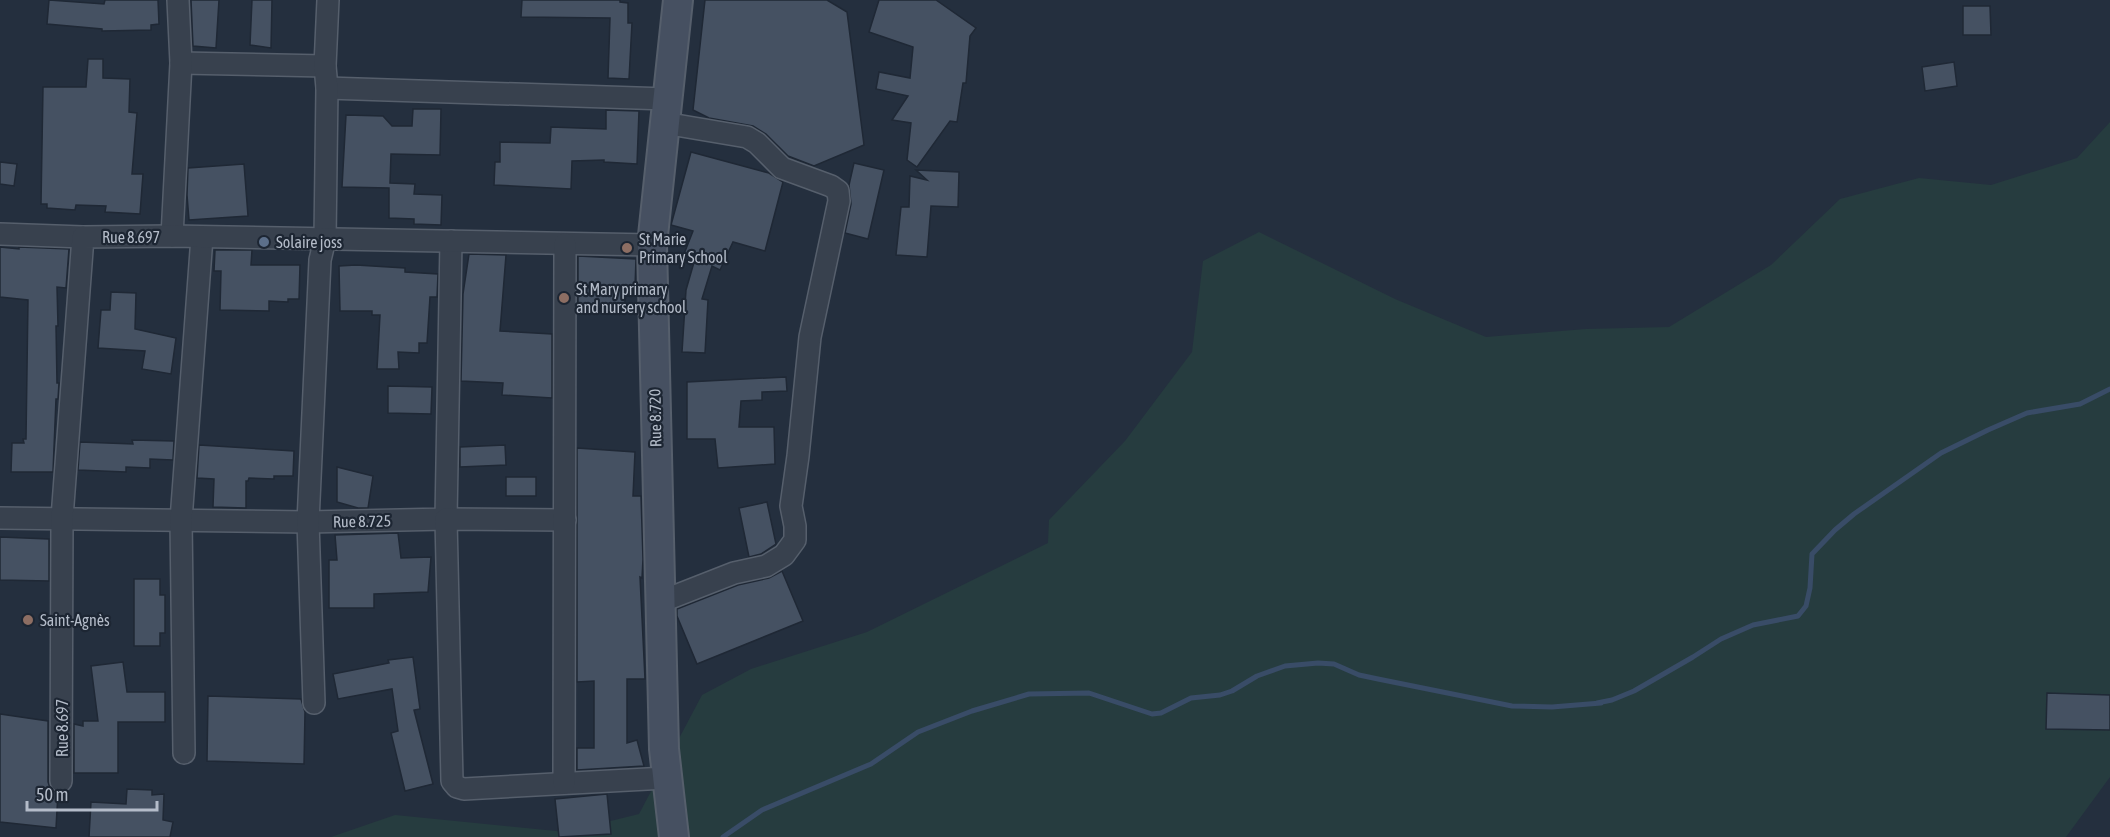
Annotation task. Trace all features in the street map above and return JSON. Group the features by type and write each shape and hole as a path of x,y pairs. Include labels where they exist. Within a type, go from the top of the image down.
{"main road":[{"name":"Rue 8.720","path":"674,837 666,778 652,245 678,0"}],"street":[{"path":"172,236 181,63 178,0"},
{"path":"314,703 308,522 320,260 325,239 327,88 325,66 328,0"},
{"path":"181,63 325,66"},
{"path":"327,88 665,111 747,137 757,143 782,168 831,186 838,191 839,201 810,337 791,506 795,540 784,555 766,566 734,573 660,602"},
{"path":"0,234 83,237"},
{"name":"Rue 8.697","path":"62,781 62,518 83,237 172,236 652,245"},
{"path":"184,753 181,520 202,237"},
{"path":"451,241 446,519 452,781 457,787 464,789 666,778"},
{"path":"564,783 565,244"},
{"name":"Rue 8.725","path":"0,518 308,522 446,519 565,520"}],"green space":[{"path":"2110,122 2110,777 2066,837 331,837 395,815 566,832 639,814 702,695 751,669 867,632 1048,543 1049,520 1125,441 1192,352 1203,261 1259,232 1395,299 1486,337 1586,329 1669,327 1771,265 1840,199 1919,178 1991,185 2077,158"}],"building":[{"path":"49,0 104,4 105,0 158,0 159,24 151,25 151,30 102,31 102,29 47,24"},
{"path":"191,0 219,0 216,48 193,46"},
{"path":"252,0 272,0 271,48 250,45"},
{"path":"522,0 620,0 620,2 628,3 628,23 632,23 629,79 608,78 610,18 521,17"},
{"path":"705,0 827,0 847,12 864,145 814,166 788,156 766,134 753,126 709,118 693,110"},
{"path":"879,0 936,0 976,28 970,36 966,83 963,83 957,122 950,121 917,167 907,160 911,123 892,120 908,96 876,89 879,72 910,78 913,47 869,32"},
{"path":"1963,6 1990,6 1991,35 1963,35"},
{"path":"88,59 103,59 103,78 130,79 129,112 137,113 132,174 143,174 140,214 105,212 106,206 76,205 75,210 47,208 47,204 41,204 43,87 86,87"},
{"path":"1954,62 1957,86 1925,91 1922,67"},
{"path":"413,109 441,109 440,155 391,154 390,183 415,184 414,194 442,195 441,225 414,224 414,219 389,218 389,188 342,187 346,115 383,116 392,126 412,126"},
{"path":"606,110 639,111 637,164 604,162 604,160 572,161 571,189 494,185 495,162 500,162 500,142 550,143 551,127 606,129"},
{"path":"691,152 769,173 783,182 765,251 733,242 720,270 712,266 702,299 708,300 705,353 682,352 686,290 695,259 684,254 693,231 671,225"},
{"path":"0,162 17,164 14,186 0,184"},
{"path":"854,163 884,170 868,239 845,233 851,204 849,185"},
{"path":"244,164 248,216 189,220 188,168"},
{"path":"916,170 959,172 958,207 931,206 927,257 896,255 901,207 909,207 910,176 927,180"},
{"path":"0,247 69,249 66,288 57,287 57,383 59,383 58,399 56,399 53,472 11,472 12,443 24,443 23,439 26,439 28,300 0,297"},
{"path":"215,250 252,250 251,265 300,265 299,299 288,299 288,302 269,301 269,311 220,310 221,271 214,271"},
{"path":"469,254 506,255 500,331 552,334 552,398 502,395 503,383 461,381 463,294"},
{"path":"578,256 636,259 635,287 627,286 624,309 578,308"},
{"path":"339,266 405,268 405,272 438,274 437,297 430,297 427,343 419,343 419,353 398,352 399,369 377,369 380,315 372,315 372,311 340,311"},
{"path":"111,292 136,293 135,329 176,338 171,374 142,369 145,351 98,348 101,310 110,310"},
{"path":"786,377 787,391 762,392 762,400 741,401 739,427 774,427 775,464 718,468 715,439 687,439 687,382"},
{"path":"388,386 432,387 431,414 388,413"},
{"path":"132,440 174,441 173,460 150,459 150,468 126,467 126,472 78,470 80,442 133,444"},
{"path":"199,445 294,451 293,476 274,476 274,479 249,478 246,481 246,508 213,507 214,479 197,478"},
{"path":"505,445 506,465 460,467 460,447"},
{"path":"577,448 635,452 633,496 641,496 643,559 642,578 640,577 645,679 627,679 627,743 637,740 644,766 577,770 577,748 594,748 594,681 577,682"},
{"path":"337,467 373,476 368,508 358,508 337,502"},
{"path":"506,477 536,477 536,496 506,496"},
{"path":"767,502 776,544 761,554 749,557 739,508"},
{"path":"398,533 401,558 431,557 428,592 374,594 374,608 329,608 329,560 337,560 335,535"},
{"path":"0,537 49,539 49,581 0,580"},
{"path":"782,571 803,621 697,664 677,616 677,609 738,585 769,578"},
{"path":"134,579 160,579 160,595 165,595 165,633 160,633 160,646 134,646"},
{"path":"413,657 420,709 414,710 433,784 405,791 391,733 398,731 392,689 338,699 333,674 389,663 388,660"},
{"path":"123,662 127,692 165,692 165,722 118,722 118,773 74,773 74,724 83,726 83,721 98,721 91,666"},
{"path":"2047,693 2110,695 2110,730 2046,729"},
{"path":"208,696 301,699 305,712 304,764 207,761"},
{"path":"0,714 48,721 48,782 50,788 58,793 56,828 0,822"},
{"path":"127,789 152,790 152,795 164,794 163,820 173,822 170,837 89,837 91,802 126,804"},
{"path":"607,794 611,834 559,837 555,799"}],"waterway":[{"path":"723,837 762,810 871,764 918,732 972,711 1029,694 1089,693 1152,714 1161,713 1191,698 1220,695 1232,691 1257,676 1285,666 1318,663 1334,664 1359,675 1512,706 1552,707 1612,700 1634,691 1721,639 1753,625 1798,616 1806,606 1810,588 1812,554 1854,514 1941,453 2027,413 2080,404 2110,389"}],"place":[{"name":"Solaire joss","path":"264,242"},
{"name":"St Marie Primary School","path":"627,248"},
{"name":"St Mary primary and nursery school","path":"564,298"},
{"name":"Saint-Agnès","path":"28,620"}]}
